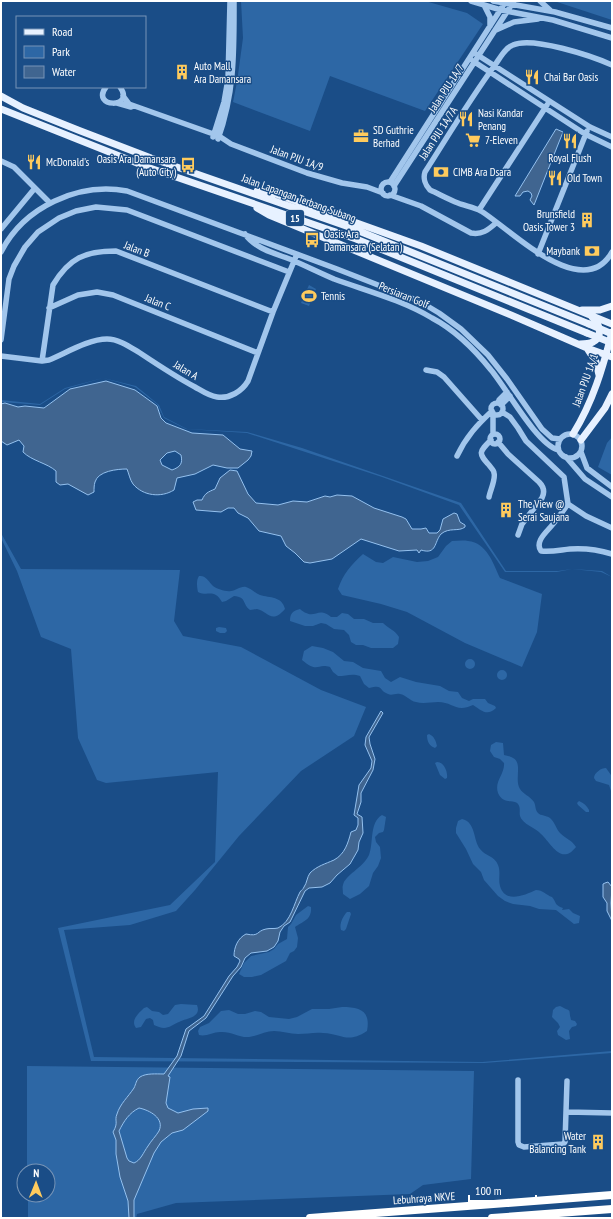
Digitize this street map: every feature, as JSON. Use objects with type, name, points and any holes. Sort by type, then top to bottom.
[{"type":"highway","name":"Lebuhraya NKVE","points":[[310,1218],[612,1195]]},
{"type":"highway","points":[[492,1218],[612,1208]]},
{"type":"main road","name":"Jalan Lapangan Terbang Subang","points":[[1,96],[23,108],[78,130],[151,158],[236,186],[349,227],[612,333]]},
{"type":"main road","name":"Jalan Lapangan Terbang Subang","points":[[1,109],[152,169],[356,239],[612,343]]},
{"type":"main road","points":[[236,186],[276,194],[414,243],[612,324]]},
{"type":"main road","points":[[233,196],[269,215],[609,356]]},
{"type":"main road","points":[[578,310],[600,310],[612,306]]},
{"type":"main road","points":[[578,344],[588,344],[594,342],[599,334],[600,329],[598,324],[588,314]]},
{"type":"main road","name":"Jalan PJU 1A/1","points":[[574,434],[609,356],[612,333]]},
{"type":"main road","points":[[587,348],[596,362],[599,377]]},
{"type":"main road","points":[[581,440],[605,408],[612,394]]},
{"type":"street","points":[[217,137],[228,79],[230,1]]},
{"type":"street","points":[[217,137],[228,100],[233,74],[234,1]]},
{"type":"street","points":[[470,1],[501,10],[542,18],[612,38]]},
{"type":"street","points":[[493,1],[513,3],[550,11],[612,28]]},
{"type":"street","points":[[540,1],[550,11]]},
{"type":"street","name":"Jalan PJU 1A/7","points":[[493,28],[506,2]]},
{"type":"street","name":"Jalan PJU 1A/7","points":[[392,184],[493,28],[513,3]]},
{"type":"street","points":[[484,5],[490,17],[493,28],[514,22],[542,18]]},
{"type":"street","name":"Jalan PJU 1A/7A","points":[[612,65],[583,54],[534,42],[526,42],[510,46],[490,72],[424,176],[427,187],[430,190],[479,210],[538,254],[570,268],[578,270],[599,267],[606,261],[612,252]]},
{"type":"street","points":[[476,54],[590,128],[612,137]]},
{"type":"street","points":[[472,60],[585,134],[612,147]]},
{"type":"street","points":[[106,88],[103,94],[105,100],[111,104],[117,103],[217,137]]},
{"type":"street","points":[[121,88],[128,104],[217,137]]},
{"type":"street","points":[[117,103],[123,96]]},
{"type":"street","points":[[479,210],[550,101]]},
{"type":"street","points":[[538,254],[585,134],[590,128]]},
{"type":"street","name":"Jalan PJU 1A/9","points":[[217,137],[231,144],[308,173],[383,193]]},
{"type":"street","points":[[1,161],[14,167],[50,203]]},
{"type":"street","points":[[390,195],[394,192],[392,184],[384,183],[381,187],[383,193],[421,206],[471,233],[476,234],[484,232],[496,223]]},
{"type":"street","name":"Jalan PJU 1A/9","points":[[367,188],[382,185]]},
{"type":"street","points":[[1,229],[35,188]]},
{"type":"street","name":"Persiaran Golf","points":[[1,252],[15,229],[50,203],[68,195],[84,191],[114,188],[142,196],[245,234],[419,302],[439,313],[461,329],[488,355],[497,365],[542,429],[552,438],[560,439]]},
{"type":"street","points":[[1,340],[9,279],[14,266],[25,247],[38,232],[59,218],[76,211],[96,207],[127,210],[289,272]]},
{"type":"street","name":"Persiaran Golf","points":[[245,234],[252,242],[264,249],[333,278],[410,306],[446,326],[458,336],[491,370],[538,436],[550,446],[558,450]]},
{"type":"street","name":"Jalan B","points":[[42,361],[53,285],[59,275],[71,262],[85,254],[100,251],[116,251],[273,312]]},
{"type":"street","name":"Jalan A","points":[[1,356],[42,361],[49,360],[92,342],[107,339],[116,340],[127,345],[181,380],[208,394],[221,397],[238,392],[244,388],[248,381],[296,254]]},
{"type":"street","name":"Jalan C","points":[[49,308],[78,295],[97,292],[113,295],[258,353]]},
{"type":"street","points":[[458,336],[461,329]]},
{"type":"street","points":[[426,370],[437,372],[444,376],[482,420]]},
{"type":"street","points":[[502,412],[503,408],[500,404],[500,400],[509,394]]},
{"type":"street","points":[[498,442],[500,438],[495,434],[494,413],[492,406],[494,404],[500,404]]},
{"type":"street","points":[[458,456],[468,436],[476,425],[482,420],[494,413],[502,412],[510,417],[526,441],[564,477],[568,504],[552,526],[544,534],[539,543],[539,548],[541,551],[560,551],[571,549],[592,550],[612,554]]},
{"type":"street","points":[[489,497],[495,476],[494,471],[481,457],[481,452],[491,440],[490,437],[495,434]]},
{"type":"street","points":[[612,488],[587,468],[581,452],[581,440],[574,434],[566,434],[560,439],[558,442],[558,450],[563,456],[566,457],[585,479],[612,497]]},
{"type":"street","points":[[491,440],[494,443],[498,442],[508,454],[539,482],[543,488],[543,495],[522,524],[518,535]]},
{"type":"street","points":[[566,457],[576,456],[581,452]]},
{"type":"street","points":[[568,504],[586,516],[612,528]]},
{"type":"street","points":[[518,1080],[518,1142],[524,1147],[563,1144],[565,1142],[567,1112],[566,1081]]},
{"type":"street","points":[[567,1112],[612,1113]]},
{"type":"green space","points":[[241,1],[425,1],[467,13],[483,24],[425,111],[330,76],[310,131],[233,102],[243,38]]},
{"type":"green space","points":[[554,1],[612,1],[612,20]]},
{"type":"green space","name":"Tennis","points":[[309,285],[316,289],[309,306],[301,303]]},
{"type":"green space","points":[[103,378],[136,386],[159,405],[164,417],[187,429],[247,432],[302,448],[461,503],[506,571],[558,571],[572,569],[557,572],[505,572],[459,505],[382,477],[247,433],[186,429],[164,418],[157,404],[135,387]]},
{"type":"green space","points":[[103,378],[65,389],[40,405],[1,402],[1,400],[40,404],[65,388]]},
{"type":"green space","points":[[612,437],[612,475],[598,467],[607,443]]},
{"type":"green space","points":[[1,533],[21,569],[180,570],[174,621],[183,636],[241,647],[321,690],[366,707],[354,736],[301,771],[239,836],[176,911],[130,925],[64,930],[94,1057],[482,1062],[612,1051],[612,1053],[484,1063],[91,1061],[58,928],[170,905],[215,862],[218,772],[106,783],[97,780],[78,738],[71,649],[41,637],[17,571],[1,538]]},
{"type":"green space","points":[[452,541],[468,541],[475,543],[485,550],[492,560],[500,578],[542,594],[537,632],[522,667],[465,643],[407,612],[342,595],[338,589],[348,570],[363,554],[376,562],[383,563],[393,557],[417,562],[428,561],[438,557],[446,546]]},
{"type":"green space","points":[[572,569],[602,571],[612,577],[601,572]]},
{"type":"green space","points":[[199,576],[204,577],[213,586],[224,591],[233,591],[246,587],[260,595],[272,597],[278,600],[285,609],[280,614],[273,617],[261,610],[250,610],[243,599],[238,597],[234,596],[222,602],[214,594],[198,592],[197,582]]},
{"type":"green space","points":[[300,609],[309,614],[322,613],[331,617],[337,617],[342,613],[348,614],[354,619],[364,619],[373,623],[383,623],[394,631],[399,637],[398,644],[393,648],[371,648],[363,645],[356,645],[351,642],[349,635],[344,630],[334,629],[321,623],[313,626],[305,626],[290,621],[292,613]]},
{"type":"green space","points":[[216,628],[226,628],[227,631],[225,633],[220,633],[216,631]]},
{"type":"green space","points":[[312,646],[333,652],[344,661],[353,662],[363,668],[381,671],[385,678],[391,682],[400,677],[416,682],[440,686],[449,691],[458,692],[462,698],[469,701],[473,699],[485,699],[496,708],[490,712],[484,712],[473,705],[458,708],[443,702],[419,703],[402,695],[388,694],[379,687],[369,688],[364,684],[360,676],[338,676],[330,667],[315,667],[302,660],[304,651]]},
{"type":"green space","points":[[470,659],[475,664],[470,669],[465,664]]},
{"type":"green space","points":[[500,670],[504,670],[506,671],[506,679],[500,680],[497,677],[497,673]]},
{"type":"green space","points":[[429,734],[435,741],[437,746],[435,748],[430,745],[428,741],[427,735]]},
{"type":"green space","points":[[496,742],[503,743],[504,755],[516,760],[518,768],[518,785],[521,791],[534,802],[537,812],[550,818],[557,830],[576,847],[571,852],[561,854],[557,851],[539,832],[521,819],[518,804],[500,797],[497,785],[503,771],[504,763],[500,759],[494,757],[490,751],[491,745]]},
{"type":"green space","points":[[437,762],[442,764],[445,768],[447,778],[445,779],[440,775],[435,763]]},
{"type":"green space","points":[[606,768],[611,775],[612,794],[609,785],[596,781],[594,778],[598,771]]},
{"type":"green space","points":[[579,801],[586,806],[589,812],[586,812],[578,805],[577,803]]},
{"type":"green space","points":[[382,815],[386,817],[384,830],[375,837],[376,842],[380,847],[381,858],[378,866],[373,873],[369,886],[360,894],[350,899],[343,894],[344,881],[363,864],[369,855],[373,828],[378,818]]},
{"type":"green space","points":[[462,819],[467,821],[472,827],[480,849],[497,862],[500,886],[506,895],[516,897],[536,890],[541,891],[552,897],[557,905],[563,908],[562,910],[569,909],[573,913],[580,916],[579,923],[574,924],[556,910],[539,909],[530,906],[513,904],[498,896],[484,880],[481,872],[473,864],[456,833],[458,821]]},
{"type":"green space","points":[[308,906],[311,907],[310,915],[306,920],[295,927],[298,938],[297,947],[290,953],[286,961],[261,975],[244,977],[239,974],[244,963],[251,956],[269,952],[278,944],[287,939],[288,927],[296,915]]},
{"type":"green space","points":[[347,912],[350,912],[351,914],[344,931],[341,930],[341,923]]},
{"type":"green space","points":[[175,1005],[197,1005],[197,1013],[192,1017],[166,1028],[154,1025],[153,1020],[150,1018],[146,1019],[141,1027],[136,1028],[134,1025],[136,1017],[144,1008],[147,1007],[152,1011],[159,1012],[163,1015],[168,1014]]},
{"type":"green space","points":[[560,1006],[569,1011],[571,1020],[575,1021],[577,1024],[569,1031],[570,1039],[566,1040],[558,1035],[557,1031],[560,1027],[552,1017],[553,1010]]},
{"type":"green space","points":[[342,1007],[354,1008],[362,1011],[367,1018],[367,1031],[350,1038],[323,1033],[298,1034],[274,1031],[247,1037],[224,1032],[199,1035],[198,1031],[200,1027],[209,1023],[221,1011],[229,1010],[238,1014],[245,1014],[255,1011],[261,1012],[269,1017],[289,1019],[297,1017],[312,1009]]},
{"type":"green space","points":[[27,1066],[474,1071],[471,1179],[423,1185],[410,1194],[176,1203],[137,1214],[136,1218],[28,1218],[28,1203],[56,1203],[56,1163],[27,1163]]},
{"type":"water","points":[[556,129],[563,132],[534,205],[530,200],[532,196],[531,193],[528,191],[523,192],[520,196],[515,196]]},
{"type":"water","points":[[106,381],[135,390],[157,406],[161,418],[166,423],[192,433],[223,435],[240,449],[252,451],[251,456],[238,468],[227,468],[213,465],[195,474],[177,478],[174,490],[169,493],[158,495],[147,493],[137,488],[130,479],[127,469],[113,470],[100,475],[95,482],[94,492],[88,495],[68,484],[60,485],[56,482],[56,471],[23,452],[24,446],[19,440],[7,445],[1,441],[1,404],[5,403],[18,407],[25,406],[44,408],[70,389]],"holes":[[[175,451],[181,455],[182,461],[180,465],[172,470],[162,465],[160,460],[167,453]]]},
{"type":"water","points":[[230,470],[237,471],[248,494],[256,503],[278,505],[293,501],[307,502],[325,496],[352,496],[374,508],[406,519],[412,529],[426,528],[429,533],[437,533],[440,530],[443,519],[454,513],[457,514],[460,522],[465,525],[465,527],[441,534],[433,549],[430,551],[421,550],[419,553],[417,550],[399,551],[361,539],[332,559],[310,563],[304,562],[286,546],[281,536],[259,531],[248,518],[238,513],[234,508],[228,508],[221,512],[196,510],[193,502],[202,500],[207,493],[215,489],[220,478]]},
{"type":"water","points":[[381,711],[383,713],[369,737],[375,759],[373,770],[361,793],[361,802],[357,814],[362,817],[363,833],[359,842],[358,850],[350,864],[330,883],[322,887],[309,888],[305,891],[290,922],[284,926],[280,932],[278,941],[274,947],[267,951],[251,953],[245,958],[241,967],[233,976],[206,1018],[189,1031],[181,1056],[168,1076],[170,1077],[166,1103],[168,1108],[178,1113],[193,1109],[208,1108],[208,1111],[183,1130],[172,1133],[161,1142],[154,1153],[134,1200],[134,1218],[129,1218],[128,1201],[120,1177],[116,1154],[116,1140],[113,1132],[116,1126],[116,1116],[118,1110],[134,1088],[139,1078],[148,1074],[164,1074],[177,1056],[186,1029],[204,1016],[229,976],[237,967],[240,961],[234,956],[234,953],[237,943],[241,938],[246,934],[254,935],[263,930],[278,928],[282,925],[292,912],[298,896],[310,873],[341,855],[351,832],[356,830],[358,825],[358,818],[354,815],[359,785],[371,768],[372,761],[365,745],[366,737]],"holes":[[[139,1108],[155,1115],[160,1122],[160,1126],[159,1131],[142,1156],[134,1163],[129,1161],[127,1158],[119,1131],[132,1112]]]},
{"type":"water","points":[[608,882],[612,887],[612,921],[607,911],[607,903],[603,897],[603,884]]},
{"type":"place","name":"Auto Mall Ara Damansara","points":[[182,72]]},
{"type":"place","name":"Chai Bar Oasis","points":[[532,77]]},
{"type":"place","name":"Nasi Kandar Penang","points":[[466,119]]},
{"type":"place","name":"SD Guthrie Berhad","points":[[361,136]]},
{"type":"place","name":"7-Eleven","points":[[473,140]]},
{"type":"place","name":"Royal Flush","points":[[570,141]]},
{"type":"place","name":"McDonald's","points":[[34,162]]},
{"type":"place","name":"Oasis Ara Damansara (Auto City)","points":[[188,165]]},
{"type":"place","name":"CIMB Ara Dsara","points":[[441,172]]},
{"type":"place","name":"Old Town","points":[[555,178]]},
{"type":"place","name":"Brunsfield Oasis Tower 3","points":[[587,220]]},
{"type":"place","name":"Oasis Ara Damansara (Selatan)","points":[[312,240]]},
{"type":"place","name":"Maybank","points":[[592,251]]},
{"type":"place","name":"Tennis","points":[[309,296]]},
{"type":"place","name":"The View @ Serai Saujana","points":[[506,510]]},
{"type":"place","name":"Water Balancing Tank","points":[[598,1142]]}]
